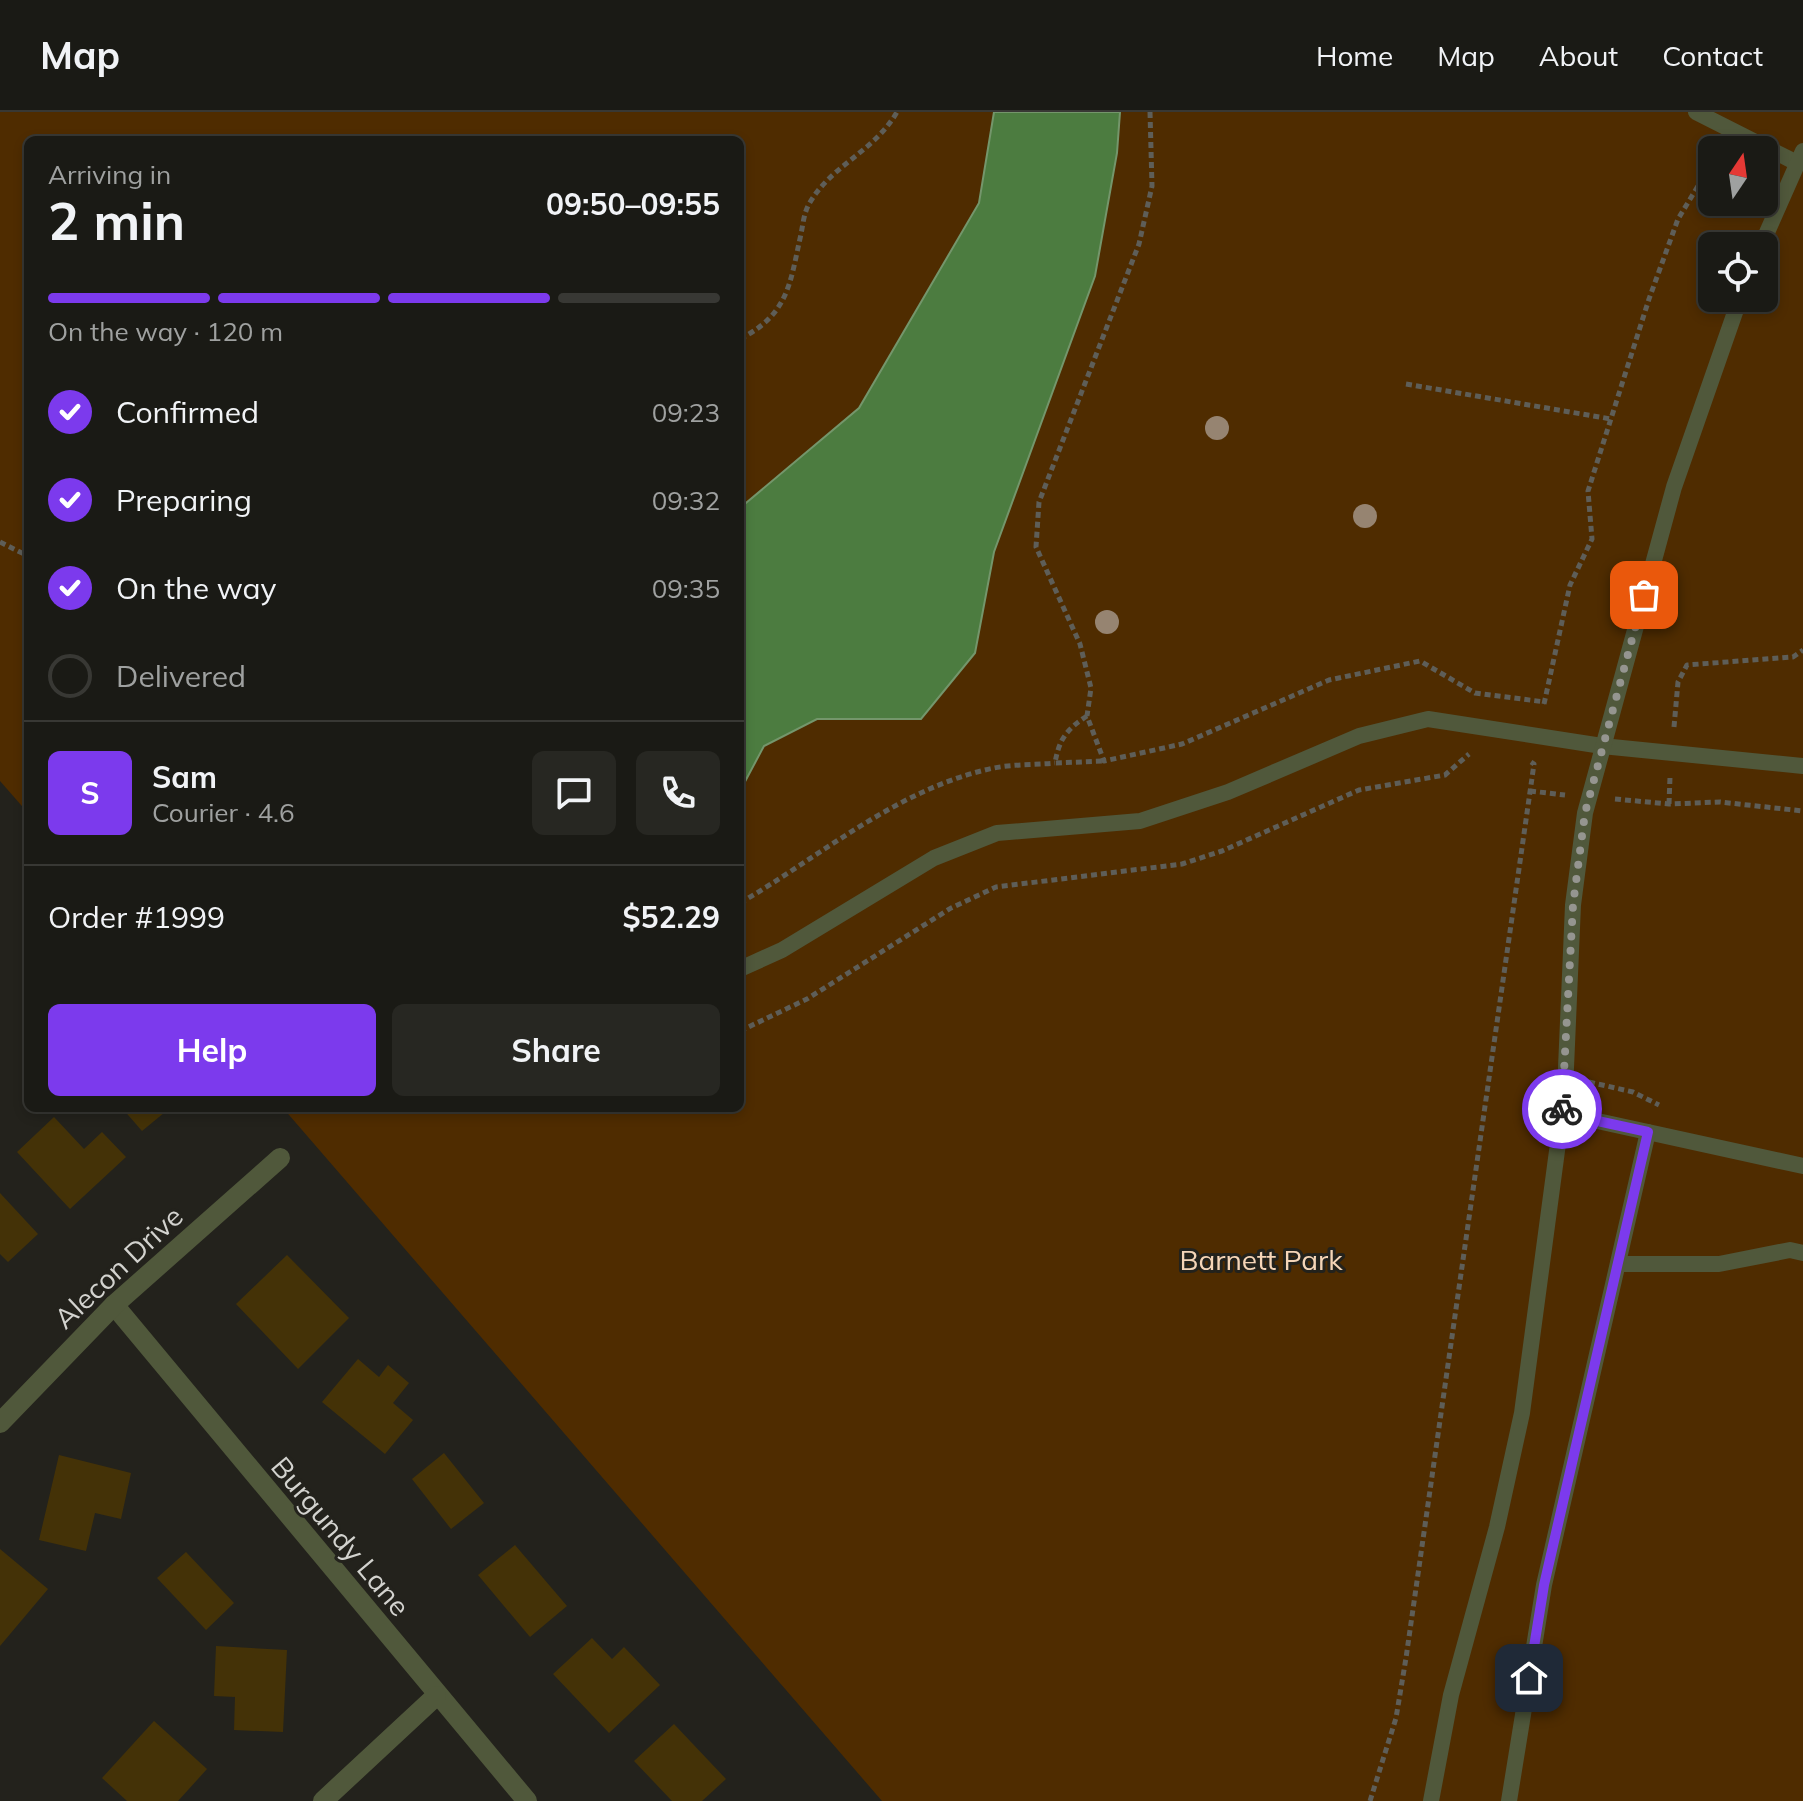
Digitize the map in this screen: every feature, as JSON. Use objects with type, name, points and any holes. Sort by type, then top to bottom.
[{"type":"street","name":"Alecon Drive","points":[[0,1423],[114,1305],[280,1158]]},
{"type":"street","name":"Burgundy Lane","points":[[114,1305],[436,1696],[527,1801]]},
{"type":"street","points":[[323,1801],[436,1696]]},
{"type":"lane","points":[[1696,112],[1800,157],[1767,232]]},
{"type":"lane","points":[[1431,1801],[1451,1695],[1497,1527],[1522,1413],[1561,1113],[1573,905],[1589,797],[1674,487],[1735,312]]},
{"type":"lane","points":[[744,967],[782,950],[934,858],[997,833],[1140,821],[1228,792],[1359,736],[1428,719],[1602,746],[1803,766]]},
{"type":"lane","points":[[1561,1113],[1803,1166]]},
{"type":"lane","points":[[1509,1801],[1544,1585],[1648,1132]]},
{"type":"lane","points":[[1618,1264],[1719,1264],[1790,1250],[1803,1253]]},
{"type":"path","points":[[744,337],[766,325],[786,298],[807,206],[824,183],[873,145],[897,112]]},
{"type":"path","points":[[1104,761],[1087,716],[1091,688],[1080,644],[1036,547],[1039,502],[1139,244],[1152,186],[1150,112]]},
{"type":"path","points":[[1370,1801],[1396,1718],[1406,1658],[1537,736],[1570,585],[1592,539],[1588,491],[1678,219],[1698,186]]},
{"type":"path","points":[[1406,384],[1611,419]]},
{"type":"path","points":[[0,542],[24,554]]},
{"type":"path","points":[[1669,804],[1678,682],[1687,665],[1793,657],[1803,650]]},
{"type":"path","points":[[744,900],[864,825],[947,783],[994,768],[1104,761],[1182,744],[1329,680],[1420,661],[1475,693],[1545,702]]},
{"type":"path","points":[[1055,763],[1058,744],[1070,727],[1087,716]]},
{"type":"path","points":[[744,1029],[807,999],[951,908],[996,887],[1182,864],[1222,851],[1359,790],[1445,775],[1474,751]]},
{"type":"path","points":[[1521,758],[1534,764]]},
{"type":"path","points":[[1530,791],[1669,804],[1720,802],[1803,811]]},
{"type":"green space","name":"Barnett Park","points":[[0,112],[1803,112],[1803,1801],[882,1801],[286,1112],[744,1112],[744,136],[24,136],[24,808],[0,781]]},
{"type":"shaded area","points":[[994,112],[1120,112],[1117,153],[1095,276],[994,552],[975,653],[921,719],[817,719],[764,746],[744,784],[744,505],[859,408],[979,203]]},
{"type":"building","points":[[125,1112],[165,1112],[142,1131]]},
{"type":"building","points":[[54,1117],[84,1149],[102,1132],[126,1157],[70,1209],[17,1152]]},
{"type":"building","points":[[0,1193],[38,1234],[8,1262],[0,1254]]},
{"type":"building","points":[[287,1255],[349,1318],[298,1369],[236,1304]]},
{"type":"building","points":[[358,1359],[379,1377],[388,1365],[409,1383],[393,1403],[413,1420],[385,1454],[322,1402]]},
{"type":"building","points":[[444,1453],[484,1503],[451,1529],[412,1479]]},
{"type":"building","points":[[59,1455],[131,1473],[121,1519],[95,1513],[86,1551],[39,1540]]},
{"type":"building","points":[[515,1545],[567,1606],[530,1637],[478,1575]]},
{"type":"building","points":[[0,1549],[48,1589],[0,1646]]},
{"type":"building","points":[[186,1552],[234,1603],[206,1630],[157,1578]]},
{"type":"building","points":[[592,1638],[612,1659],[624,1647],[660,1685],[609,1733],[553,1674]]},
{"type":"building","points":[[216,1646],[287,1650],[283,1732],[234,1730],[235,1697],[214,1696]]},
{"type":"building","points":[[154,1721],[207,1769],[178,1801],[127,1801],[102,1778]]},
{"type":"building","points":[[674,1724],[726,1779],[702,1801],[672,1801],[634,1761]]},
{"type":"way so far","points":[[1562,1109],[1573,905],[1585,813],[1644,595]]},
{"type":"route","points":[[1529,1678],[1544,1585],[1648,1132],[1561,1113],[1562,1109]]}]
